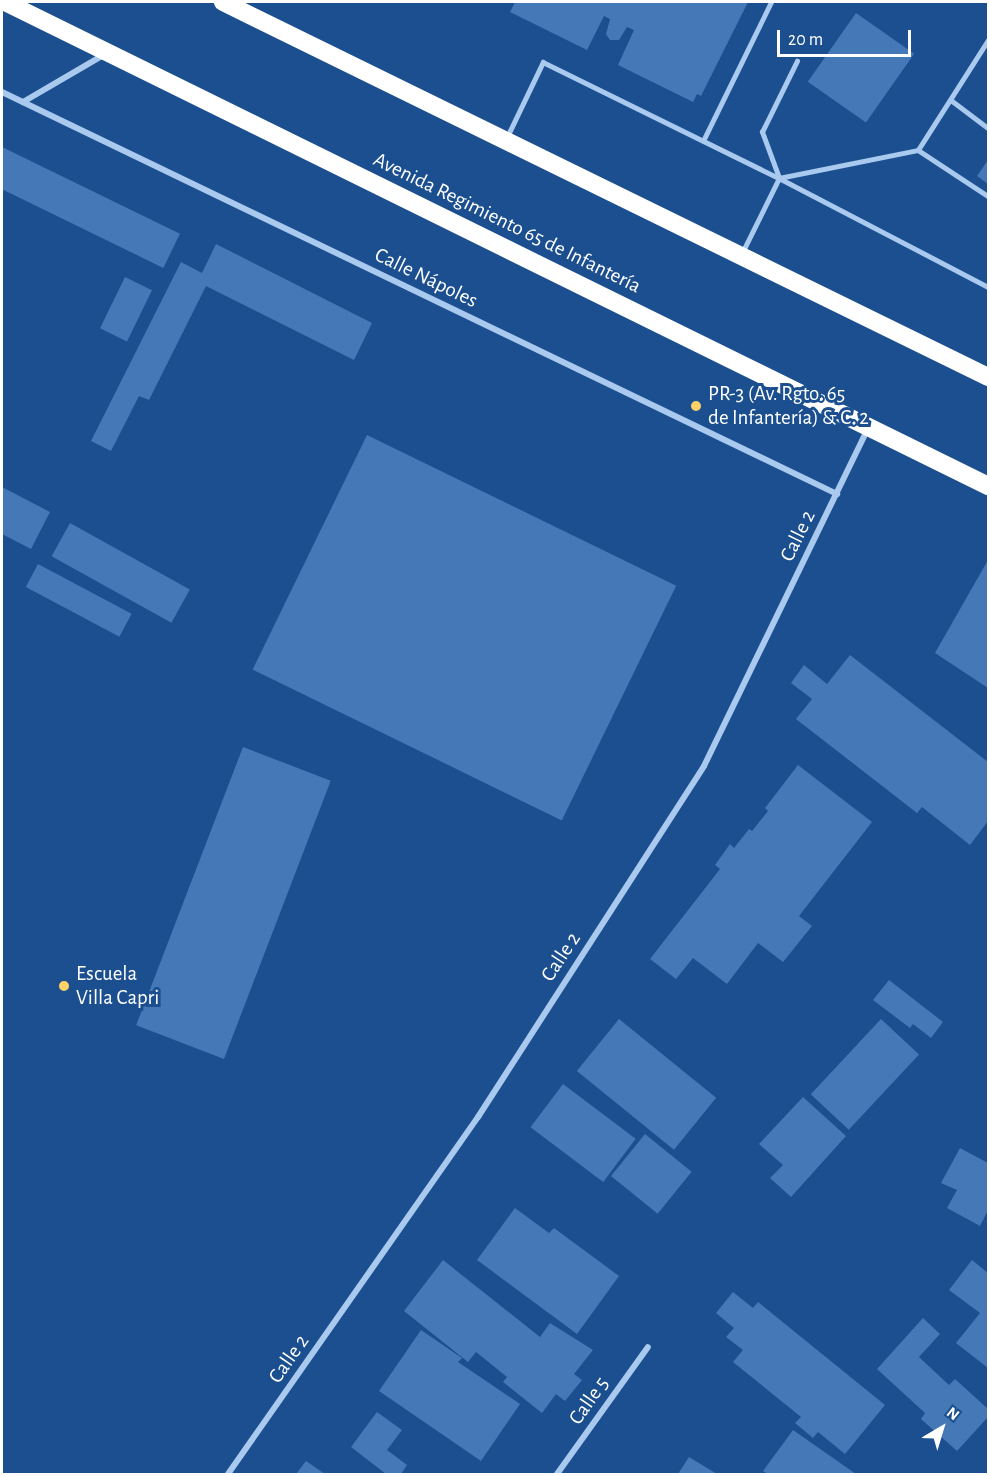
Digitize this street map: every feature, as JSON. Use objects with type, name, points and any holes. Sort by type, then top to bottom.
[{"type":"highway","name":"Avenida Regimiento 65 de Infantería","points":[[5,2],[988,486]]},
{"type":"highway","points":[[223,2],[988,377]]},
{"type":"street","points":[[23,102],[108,52]]},
{"type":"street","name":"Calle Nápoles","points":[[2,92],[837,494]]},
{"type":"street","name":"Calle 2","points":[[228,1474],[477,1118],[704,766],[869,427]]},
{"type":"street","name":"Calle 5","points":[[557,1474],[648,1347]]},
{"type":"lane","points":[[703,141],[771,2]]},
{"type":"lane","points":[[918,150],[988,40]]},
{"type":"lane","points":[[983,50],[988,53]]},
{"type":"lane","points":[[741,255],[778,178],[762,132],[797,61]]},
{"type":"lane","points":[[505,140],[543,62],[778,178],[988,287]]},
{"type":"lane","points":[[951,100],[988,128]]},
{"type":"lane","points":[[778,178],[918,150],[988,196]]},
{"type":"building","points":[[515,2],[748,2],[701,96],[697,94],[693,102],[618,65],[634,30],[627,27],[619,40],[610,40],[606,34],[610,19],[604,16],[587,50],[510,12]]},
{"type":"building","points":[[856,13],[914,54],[866,123],[808,82]]},
{"type":"building","points":[[2,147],[180,234],[163,268],[2,189]]},
{"type":"building","points":[[988,160],[988,184],[977,176]]},
{"type":"building","points":[[216,244],[372,323],[354,360],[206,286],[149,400],[139,396],[111,451],[91,441],[181,262],[202,273]]},
{"type":"building","points":[[125,277],[152,290],[127,341],[100,328]]},
{"type":"building","points":[[367,435],[676,586],[562,820],[253,670]]},
{"type":"building","points":[[2,487],[50,512],[31,549],[2,534]]},
{"type":"building","points":[[70,523],[190,589],[171,623],[52,556]]},
{"type":"building","points":[[988,560],[988,688],[935,653]]},
{"type":"building","points":[[38,564],[132,614],[119,637],[26,587]]},
{"type":"building","points":[[850,655],[988,762],[988,821],[970,845],[922,807],[917,813],[796,719],[812,699],[791,683],[804,665],[827,684]]},
{"type":"building","points":[[243,747],[331,781],[224,1059],[136,1025]]},
{"type":"building","points":[[798,765],[872,822],[799,916],[812,926],[783,962],[758,943],[727,984],[693,958],[676,979],[650,959],[720,869],[715,865],[730,844],[734,848],[749,829],[752,831],[768,811],[765,808]]},
{"type":"building","points":[[889,980],[943,1022],[931,1038],[913,1024],[910,1028],[873,1000]]},
{"type":"building","points":[[619,1019],[716,1098],[674,1150],[577,1071]]},
{"type":"building","points":[[881,1019],[919,1054],[849,1130],[811,1094]]},
{"type":"building","points":[[563,1084],[636,1139],[603,1182],[531,1127]]},
{"type":"building","points":[[803,1097],[846,1136],[791,1197],[770,1178],[783,1165],[759,1144]]},
{"type":"building","points":[[645,1134],[692,1172],[658,1214],[611,1176]]},
{"type":"building","points":[[960,1148],[988,1163],[988,1210],[980,1226],[947,1208],[957,1190],[941,1183]]},
{"type":"building","points":[[515,1208],[549,1233],[554,1228],[619,1276],[577,1334],[477,1260]]},
{"type":"building","points":[[443,1260],[540,1337],[550,1323],[593,1350],[574,1374],[582,1380],[565,1401],[556,1394],[542,1413],[503,1382],[507,1377],[476,1352],[468,1362],[404,1311]]},
{"type":"building","points":[[972,1260],[988,1273],[988,1368],[956,1343],[980,1313],[949,1290]]},
{"type":"building","points":[[733,1292],[753,1308],[758,1302],[885,1405],[845,1454],[818,1432],[813,1438],[795,1423],[801,1417],[733,1362],[743,1350],[726,1337],[734,1328],[716,1313]]},
{"type":"building","points":[[923,1318],[940,1334],[919,1357],[949,1385],[955,1379],[988,1409],[988,1417],[957,1451],[921,1419],[925,1413],[877,1369]]},
{"type":"building","points":[[421,1330],[462,1358],[458,1362],[520,1404],[481,1461],[379,1391]]},
{"type":"building","points":[[377,1412],[402,1430],[387,1450],[407,1465],[401,1474],[386,1474],[351,1447]]},
{"type":"building","points":[[793,1430],[856,1474],[768,1474],[763,1471]]},
{"type":"building","points":[[689,1457],[717,1474],[678,1474]]},
{"type":"building","points":[[306,1461],[325,1474],[296,1474]]},
{"type":"place","name":"PR-3 (Av. Rgto. 65 de Infantería) & C. 2","points":[[696,406]]},
{"type":"place","name":"Escuela Villa Capri","points":[[64,986]]}]
